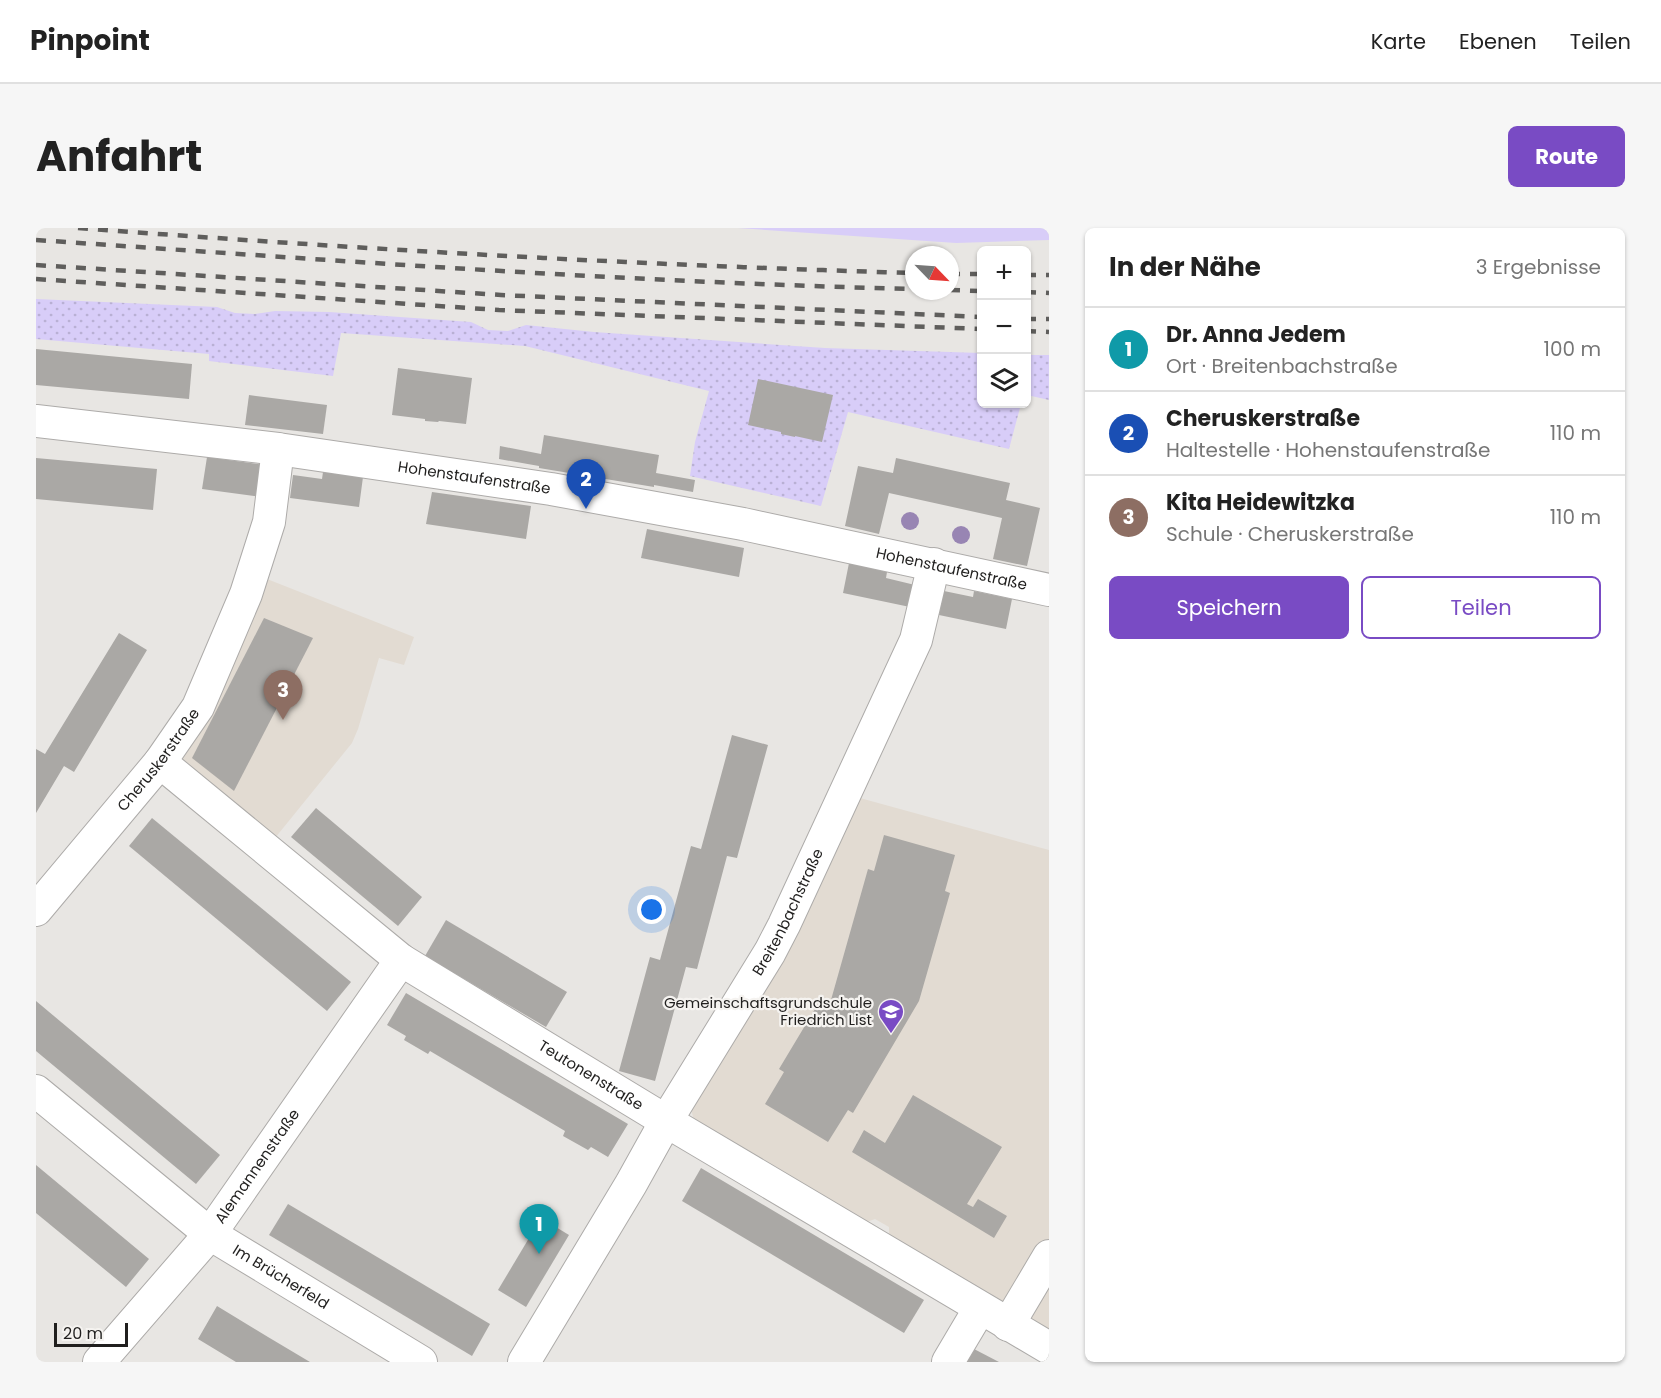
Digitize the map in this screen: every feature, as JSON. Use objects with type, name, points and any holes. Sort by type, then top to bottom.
[{"type":"street","name":"Hohenstaufenstraße","points":[[36,421],[278,449],[560,491],[743,524],[1049,590]]},
{"type":"street","name":"Cheruskerstraße","points":[[36,910],[160,762],[198,707],[246,594],[269,522],[278,449]]},
{"type":"street","name":"Breitenbachstraße","points":[[524,1362],[784,925],[916,640],[934,564]]},
{"type":"street","name":"Teutonenstraße","points":[[160,762],[401,960],[666,1121],[1049,1348]]},
{"type":"street","name":"Alemannenstraße","points":[[99,1362],[210,1234],[401,960]]},
{"type":"street","name":"Im Brücherfeld","points":[[36,1091],[210,1234],[421,1362]]},
{"type":"street","points":[[1008,1324],[1049,1256]]},
{"type":"street","points":[[948,1362],[980,1308]]},
{"type":"shaded area","points":[[738,228],[1049,228],[1049,240],[956,243]]},
{"type":"shaded area","points":[[36,299],[217,307],[235,313],[255,314],[275,311],[329,312],[471,322],[488,330],[508,331],[526,325],[825,348],[977,353],[977,408],[1020,408],[1009,449],[848,412],[821,506],[690,476],[695,442],[709,391],[525,346],[341,333],[333,376],[209,361],[209,354],[36,339]]},
{"type":"shaded area","points":[[1031,355],[1049,355],[1049,400],[1031,396]]},
{"type":"shaded area","points":[[267,579],[414,637],[404,665],[379,658],[352,743],[271,843],[179,760],[211,711],[230,673]]},
{"type":"shaded area","name":"Gemeinschaftsgrundschule Friedrich List","points":[[860,798],[1049,850],[1049,1335],[889,1238],[889,1227],[875,1219],[864,1223],[696,1127],[690,1106],[812,900]]},
{"type":"building","points":[[36,349],[192,364],[189,399],[36,385]]},
{"type":"building","points":[[398,368],[472,378],[466,424],[425,421],[425,419],[392,415]]},
{"type":"building","points":[[758,379],[833,395],[822,442],[748,425]]},
{"type":"building","points":[[249,395],[327,405],[323,434],[245,425]]},
{"type":"building","points":[[544,435],[659,455],[656,473],[695,480],[693,492],[539,468],[539,466],[499,459],[500,446],[541,454]]},
{"type":"building","points":[[207,457],[265,465],[261,497],[202,489]]},
{"type":"building","points":[[36,458],[157,469],[153,510],[36,499]]},
{"type":"building","points":[[896,458],[1010,483],[1006,500],[1040,508],[1027,566],[993,559],[1002,518],[889,493],[879,534],[845,526],[858,466],[893,473]]},
{"type":"building","points":[[323,472],[363,477],[359,507],[290,498],[293,475],[322,479]]},
{"type":"building","points":[[432,492],[531,506],[526,539],[426,524]]},
{"type":"building","points":[[647,529],[744,548],[739,577],[641,558]]},
{"type":"building","points":[[849,563],[887,572],[886,578],[915,585],[910,607],[843,593]]},
{"type":"building","points":[[944,591],[973,597],[974,591],[1012,599],[1006,629],[939,615]]},
{"type":"building","points":[[264,618],[313,638],[234,791],[192,758]]},
{"type":"building","points":[[119,633],[147,650],[74,772],[64,766],[36,813],[36,749],[45,754]]},
{"type":"building","points":[[732,735],[768,745],[737,858],[727,856],[697,969],[686,967],[655,1081],[619,1071],[650,957],[660,960],[691,846],[701,849]]},
{"type":"building","points":[[316,808],[422,897],[398,926],[291,837]]},
{"type":"building","points":[[152,818],[351,982],[327,1011],[129,846]]},
{"type":"building","points":[[884,835],[955,855],[945,891],[950,893],[919,1001],[853,1113],[848,1110],[828,1142],[765,1104],[784,1072],[779,1069],[818,1004],[829,1007],[868,869],[874,871]]},
{"type":"building","points":[[446,920],[567,992],[546,1027],[425,956]]},
{"type":"building","points":[[406,993],[628,1124],[608,1157],[591,1147],[588,1150],[563,1136],[565,1131],[430,1051],[428,1054],[404,1040],[406,1036],[387,1025]]},
{"type":"building","points":[[36,1001],[220,1155],[196,1184],[36,1051]]},
{"type":"building","points":[[913,1095],[1002,1147],[967,1204],[973,1207],[978,1199],[1007,1216],[994,1238],[852,1152],[864,1130],[885,1143]]},
{"type":"building","points":[[36,1165],[149,1259],[126,1287],[36,1213]]},
{"type":"building","points":[[701,1168],[924,1300],[904,1333],[682,1201]]},
{"type":"building","points":[[288,1204],[490,1324],[472,1356],[269,1235]]},
{"type":"building","points":[[541,1218],[569,1235],[526,1307],[498,1290]]},
{"type":"building","points":[[217,1306],[310,1362],[236,1362],[198,1339]]},
{"type":"building","points":[[974,1349],[999,1362],[967,1362]]},
{"type":"railway","points":[[78,228],[496,255],[705,266],[905,273]]},
{"type":"railway","points":[[36,240],[585,276],[905,289]]},
{"type":"railway","points":[[36,265],[501,295],[977,317]]},
{"type":"railway","points":[[959,274],[977,274]]},
{"type":"railway","points":[[1031,275],[1049,275]]},
{"type":"railway","points":[[36,279],[499,310],[977,329]]},
{"type":"railway","points":[[959,290],[977,291]]},
{"type":"railway","points":[[1031,292],[1049,293]]},
{"type":"railway","points":[[1031,319],[1049,319]]},
{"type":"railway","points":[[1031,331],[1049,332]]},
{"type":"place","name":"Cheruskerstraße","points":[[586,509]]},
{"type":"place","name":"Kita Heidewitzka","points":[[283,720]]},
{"type":"place","name":"Gemeinschaftsgrundschule Friedrich List","points":[[891,1035]]},
{"type":"place","name":"Dr. Anna Jedem","points":[[539,1254]]}]
